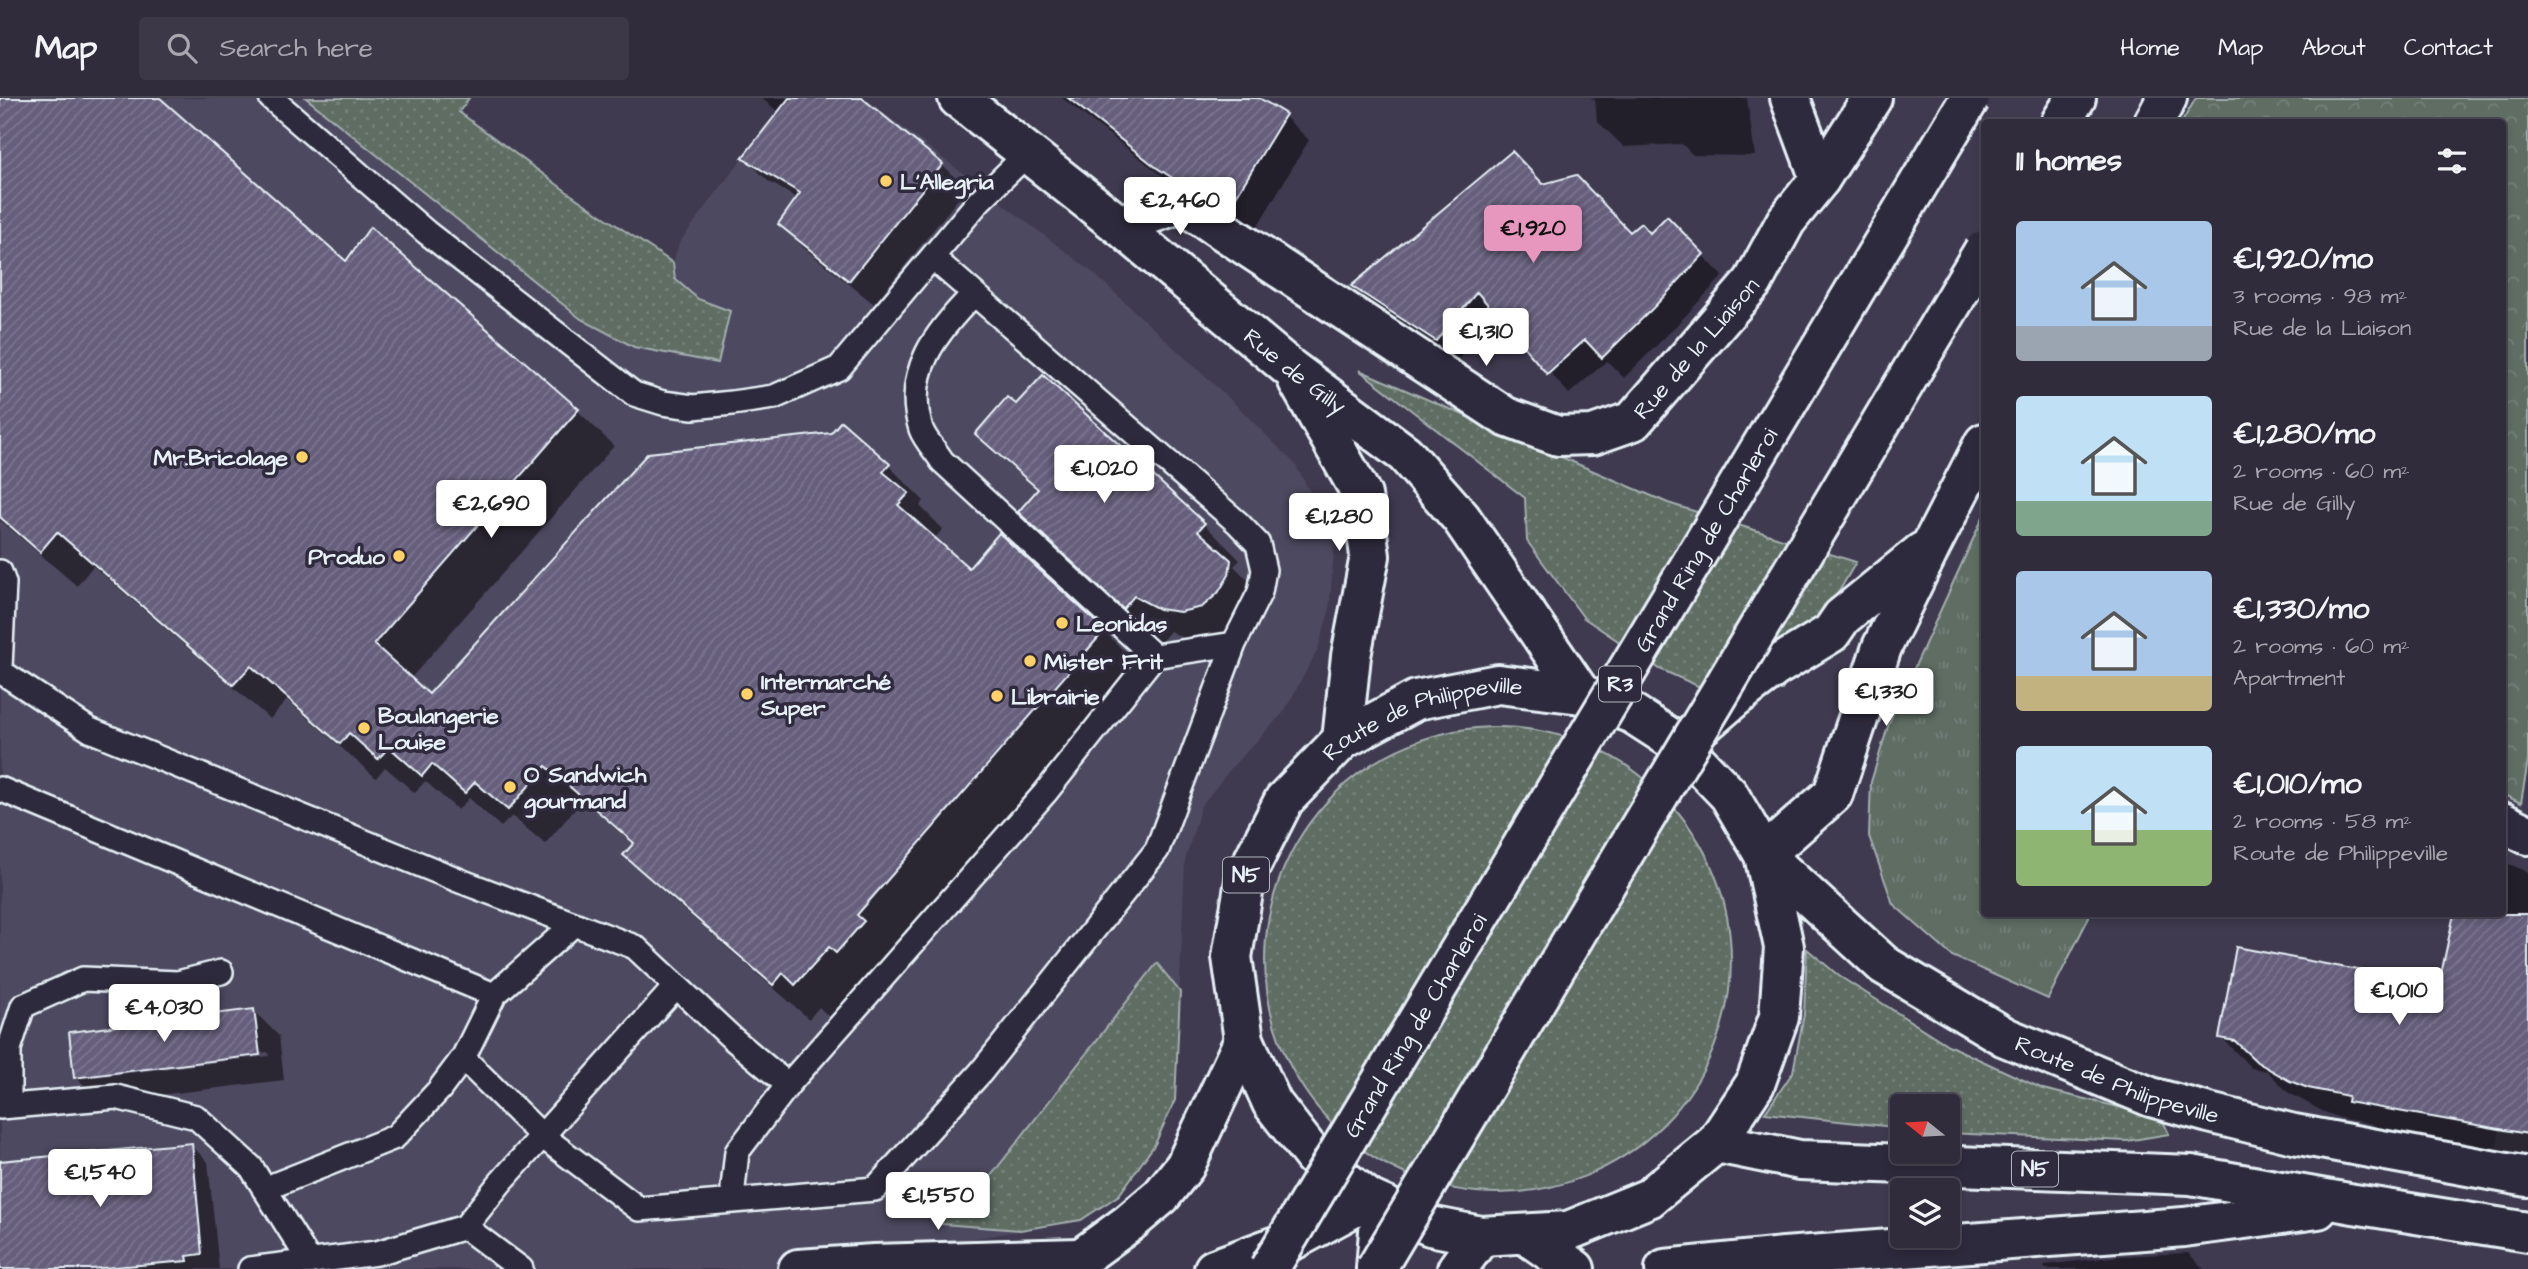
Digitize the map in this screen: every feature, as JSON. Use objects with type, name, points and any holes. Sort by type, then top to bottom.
[{"type":"main road","name":"Rue de Gilly","points":[[958,98],[1119,225],[1292,370],[1405,454],[1461,518],[1581,694]]},
{"type":"main road","points":[[1790,98],[1820,179]]},
{"type":"main road","name":"Rue de la Liaison","points":[[1119,225],[1181,203],[1506,416],[1558,436],[1593,435],[1633,421],[1753,282],[1786,221],[1820,179],[1872,98]]},
{"type":"main road","name":"Grand Ring de Charleroi","points":[[1269,1269],[1970,98]]},
{"type":"main road","points":[[2063,119],[2076,98]]},
{"type":"main road","points":[[2156,119],[2167,98]]},
{"type":"main road","points":[[1376,1269],[1981,255]]},
{"type":"main road","points":[[1292,370],[1362,495],[1370,556],[1352,656],[1342,740]]},
{"type":"main road","points":[[1764,855],[1833,794],[1882,647],[1931,544],[1981,449]]},
{"type":"main road","points":[[1681,745],[1733,699],[1775,667],[1830,633],[1842,617],[1931,544]]},
{"type":"main road","name":"Route de Philippeville","points":[[1764,855],[1784,947],[1779,1017],[1755,1084],[1716,1143],[1649,1198],[1568,1231],[1481,1236],[1430,1226],[1375,1203],[1314,1157],[1272,1103],[1244,1040],[1232,957],[1246,875],[1284,800],[1342,740],[1416,700],[1498,684],[1581,694],[1633,714],[1681,745],[1729,795],[1764,855],[1884,965],[2005,1037],[2151,1097],[2209,1113],[2294,1134],[2528,1177]]},
{"type":"main road","points":[[2506,824],[2528,835]]},
{"type":"main road","points":[[1042,1269],[1081,1258],[1161,1196],[1185,1166],[1244,1040]]},
{"type":"main road","name":"N5","points":[[1716,1143],[1800,1160],[2191,1175],[2528,1232]]},
{"type":"main road","points":[[1214,1269],[1295,1239],[1375,1203],[1376,1269]]},
{"type":"main road","name":"N5","points":[[1665,1269],[1783,1263],[2184,1227],[2354,1204]]},
{"type":"main road","points":[[1525,1234],[1574,1269]]},
{"type":"main road","points":[[1457,1269],[1481,1236]]},
{"type":"main road","points":[[798,1269],[1081,1258]]},
{"type":"lane","points":[[271,98],[426,232],[634,394],[663,403],[693,407],[774,397],[838,368],[979,201],[1028,153]]},
{"type":"lane","points":[[463,1058],[542,1136],[639,1209],[875,1189],[972,1082],[1157,850],[1234,644],[1259,592],[1264,570],[1258,544],[1238,523],[932,257]]},
{"type":"lane","points":[[974,294],[945,323],[922,360],[916,397],[922,430],[942,461],[1154,656]]},
{"type":"lane","points":[[0,572],[4,583],[0,669],[90,730],[573,925],[635,947],[732,1038],[788,1085]]},
{"type":"lane","points":[[734,1200],[737,1152],[788,1085],[1045,793],[1154,656],[1234,644]]},
{"type":"lane","points":[[0,789],[494,995]]},
{"type":"lane","points":[[264,1189],[395,1137],[439,1090],[463,1058],[494,995],[573,925]]},
{"type":"lane","points":[[221,972],[178,983],[83,979],[23,1006],[9,1049],[4,1106],[116,1097],[197,1117],[251,1167],[310,1262]]},
{"type":"lane","points":[[250,1269],[377,1253],[465,1227],[676,986]]},
{"type":"lane","points":[[465,1227],[521,1269]]},
{"type":"shaded area","points":[[0,98],[306,98],[581,319],[729,311],[698,299],[675,279],[673,263],[679,243],[787,98],[864,98],[1091,271],[1233,402],[1295,464],[1335,539],[1329,612],[1317,651],[1284,712],[1233,766],[1201,806],[1185,861],[1175,1100],[1155,1144],[1119,1195],[1081,1220],[798,1269],[0,1269]]},
{"type":"shaded area","points":[[2528,966],[2528,1155],[2496,1149]]},
{"type":"green space","points":[[306,98],[469,98],[459,112],[570,194],[673,263],[675,279],[698,299],[730,311],[718,363],[634,347],[581,319]]},
{"type":"green space","points":[[2196,98],[2528,98],[2528,761],[2521,803],[2506,796],[2506,119],[2184,119]]},
{"type":"green space","points":[[1359,370],[1668,503],[1856,562],[1782,690],[1700,687],[1660,669],[1584,618],[1527,541],[1525,498]]},
{"type":"green space","points":[[1981,522],[1981,917],[2089,917],[2048,999],[1952,956],[1893,904],[1869,836],[1871,782],[1889,723]]},
{"type":"green space","points":[[1498,727],[1543,732],[1587,745],[1608,755],[1646,780],[1678,812],[1703,850],[1721,892],[1730,937],[1731,960],[1726,1005],[1713,1049],[1703,1070],[1678,1108],[1646,1140],[1608,1165],[1566,1183],[1521,1192],[1498,1193],[1453,1188],[1409,1175],[1388,1165],[1350,1140],[1318,1108],[1293,1070],[1275,1028],[1266,983],[1265,960],[1270,915],[1283,871],[1293,850],[1318,812],[1350,780],[1388,755],[1430,737],[1475,728]]},
{"type":"green space","points":[[1807,949],[1839,976],[1948,1045],[2043,1089],[2161,1117],[2169,1134],[2127,1141],[1960,1134],[1960,1094],[1890,1094],[1890,1127],[1765,1113],[1793,1072],[1804,1014]]},
{"type":"green space","points":[[1157,963],[1180,992],[1175,1100],[1155,1144],[1119,1195],[1081,1220],[1020,1230],[942,1224],[921,1210],[983,1186]]},
{"type":"building","points":[[0,98],[160,98],[346,261],[370,227],[579,409],[374,644],[429,694],[648,453],[831,433],[841,421],[890,464],[883,472],[909,493],[898,505],[969,568],[999,533],[1105,630],[857,915],[864,921],[836,953],[829,947],[795,985],[783,973],[773,985],[623,855],[634,843],[546,766],[508,810],[475,782],[465,793],[432,764],[422,776],[389,747],[378,759],[349,733],[340,744],[251,666],[233,685],[57,532],[40,552],[0,517]]},
{"type":"building","points":[[789,98],[862,98],[943,164],[849,281],[778,224],[800,193],[742,158]]},
{"type":"building","points":[[1068,98],[1259,98],[1286,114],[1229,208],[1193,185],[1179,182],[1157,168]]},
{"type":"building","points":[[1512,151],[1543,184],[1576,175],[1630,232],[1641,223],[1650,233],[1667,216],[1704,254],[1602,358],[1585,340],[1547,374],[1477,292],[1436,341],[1351,286]]},
{"type":"building","points":[[1043,375],[1205,523],[1198,531],[1231,560],[1229,575],[1218,593],[1202,607],[1180,612],[1159,609],[1134,596],[1123,609],[1018,512],[1038,489],[975,434],[1007,397],[1016,404]]},
{"type":"building","points":[[2506,914],[2528,914],[2528,1134],[2347,1102],[2348,1096],[2308,1088],[2290,1081],[2257,1062],[2235,1041],[2219,1038],[2236,947],[2416,981],[2418,974],[2440,979],[2453,917],[2506,917]]},
{"type":"building","points":[[254,1009],[260,1055],[74,1078],[69,1032]]},
{"type":"building","points":[[192,1143],[202,1254],[187,1256],[188,1261],[90,1269],[0,1269],[0,1161]]},
{"type":"place","name":"L'Allegria","points":[[886,181]]},
{"type":"place","name":"Mr.Bricolage","points":[[302,457]]},
{"type":"place","name":"Produo","points":[[399,556]]},
{"type":"place","name":"Leonidas","points":[[1062,623]]},
{"type":"place","name":"Mister Frit","points":[[1030,661]]},
{"type":"place","name":"Intermarché Super","points":[[747,694]]},
{"type":"place","name":"Librairie","points":[[997,696]]},
{"type":"place","name":"Boulangerie Louise","points":[[364,728]]},
{"type":"place","name":"O Sandwich gourmand","points":[[510,787]]}]
